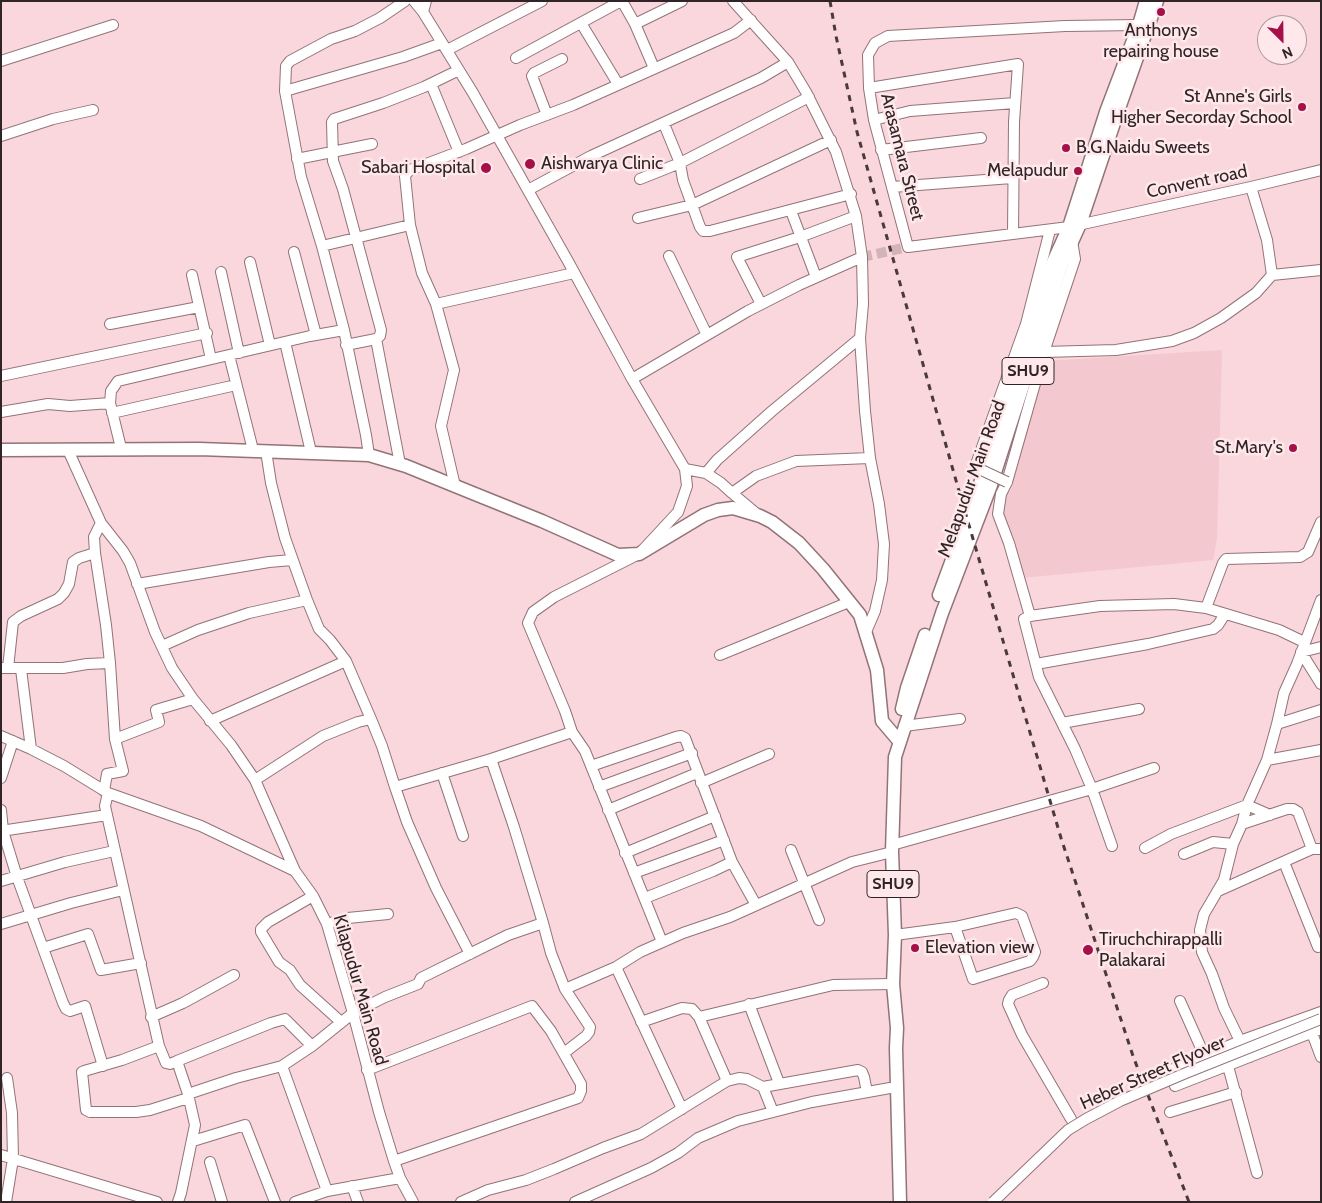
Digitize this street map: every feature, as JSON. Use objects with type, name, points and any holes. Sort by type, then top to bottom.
[{"type":"main road","name":"Melapudur Main Road","points":[[900,1202],[897,1028],[893,984],[895,935],[892,848],[895,757],[942,613],[991,485],[1062,264],[1072,241],[1106,112],[1140,26],[1146,1]]},
{"type":"main road","name":"Melapudur Main Road","points":[[899,741],[906,688],[981,481],[1053,262],[1075,226],[1158,1]]},
{"type":"main road","points":[[1,450],[121,448],[369,455],[400,464],[455,486],[542,521],[618,555],[639,554],[704,515],[718,510],[733,508],[760,516],[772,522],[799,543],[860,616],[877,670],[882,721],[899,741]]},
{"type":"street","points":[[369,455],[344,330],[297,159],[285,91],[286,66],[290,61],[331,40],[380,18],[405,1]]},
{"type":"street","points":[[414,1],[423,12],[459,70],[528,190],[632,379],[685,469],[687,486],[678,512],[639,554],[554,597],[533,612],[528,623],[572,732],[585,751],[662,942]]},
{"type":"street","points":[[423,12],[426,1]]},
{"type":"street","points":[[285,91],[444,46],[542,1]]},
{"type":"street","points":[[516,58],[621,1],[654,68]]},
{"type":"street","points":[[634,24],[682,1]]},
{"type":"street","points":[[733,1],[788,62],[809,97],[836,152],[851,194],[856,216],[862,257],[863,304],[860,338],[864,411],[884,544],[882,580],[875,611],[866,632]]},
{"type":"street","points":[[455,486],[441,426],[454,370],[436,304],[422,273],[410,225],[405,176],[410,170],[459,152],[547,115],[734,33],[751,20]]},
{"type":"street","points":[[581,23],[618,84]]},
{"type":"street","points":[[1,61],[113,25]]},
{"type":"street","name":"Arasamara Street","points":[[908,247],[874,120],[869,88],[868,55],[875,43],[888,36],[1065,26],[1140,26]]},
{"type":"street","points":[[547,115],[532,76],[534,73],[562,59]]},
{"type":"street","points":[[528,190],[591,156],[761,78],[788,62]]},
{"type":"street","points":[[869,88],[1018,64],[1012,178],[1013,234]]},
{"type":"street","points":[[346,345],[376,339],[380,336],[381,330],[332,151],[332,122],[334,119],[383,103],[431,84],[459,70]]},
{"type":"street","points":[[431,84],[459,152]]},
{"type":"street","points":[[640,179],[680,162],[809,97]]},
{"type":"street","points":[[874,120],[910,111],[1015,103]]},
{"type":"street","points":[[1,136],[53,119],[93,110]]},
{"type":"street","points":[[664,124],[680,162],[683,180],[703,231],[710,231],[791,211],[851,194]]},
{"type":"street","points":[[881,150],[981,138]]},
{"type":"street","points":[[638,218],[692,205],[831,140]]},
{"type":"street","points":[[297,159],[372,144]]},
{"type":"street","name":"Convent road","points":[[908,247],[1075,226],[1321,170]]},
{"type":"street","points":[[892,187],[1012,178]]},
{"type":"street","points":[[1251,187],[1267,240],[1272,274]]},
{"type":"street","points":[[791,211],[816,277]]},
{"type":"street","points":[[761,304],[738,257],[856,216]]},
{"type":"street","points":[[322,246],[410,225]]},
{"type":"street","points":[[1007,482],[975,467],[1026,324],[1050,230]]},
{"type":"street","points":[[1030,616],[1009,543],[998,514],[1001,494],[1007,482],[1044,352],[1075,259],[1072,241]]},
{"type":"street","points":[[294,252],[316,335]]},
{"type":"street","points":[[669,256],[707,335]]},
{"type":"street","points":[[632,379],[761,304],[862,257]]},
{"type":"street","points":[[250,262],[270,346]]},
{"type":"street","points":[[1044,352],[1116,350],[1172,341],[1194,333],[1221,318],[1256,293],[1272,274],[1321,270]]},
{"type":"street","points":[[221,272],[234,354],[236,385],[260,451],[292,560],[306,600],[319,629],[346,661],[382,746],[410,829],[436,888],[470,954]]},
{"type":"street","points":[[436,304],[574,273]]},
{"type":"street","points":[[192,275],[212,359]]},
{"type":"street","points":[[110,324],[199,307]]},
{"type":"street","points":[[121,448],[111,408],[111,391],[118,381],[344,330]]},
{"type":"street","points":[[1,376],[206,333]]},
{"type":"street","points":[[706,473],[717,460],[758,423],[860,338]]},
{"type":"street","points":[[376,339],[400,464]]},
{"type":"street","points":[[285,342],[311,452]]},
{"type":"street","points":[[1,412],[48,404],[111,408],[236,385]]},
{"type":"street","points":[[68,450],[101,523],[130,563],[172,668],[192,698],[231,745],[255,780],[294,871]]},
{"type":"street","points":[[732,493],[756,476],[796,461],[870,458]]},
{"type":"street","points":[[685,469],[706,473],[721,483],[760,516]]},
{"type":"street","points":[[1206,608],[1222,563],[1226,560],[1300,557],[1308,552],[1321,522]]},
{"type":"street","points":[[101,523],[94,537],[95,553],[106,625],[115,739],[123,771],[107,774],[105,806],[158,1046],[166,1063],[170,1064],[285,1018],[312,1046]]},
{"type":"street","points":[[95,553],[79,558],[74,562],[69,584],[58,599],[21,616],[13,622],[5,668],[64,668],[110,663]]},
{"type":"street","points":[[137,584],[269,562],[292,560]]},
{"type":"street","points":[[162,646],[198,630],[249,613],[306,600]]},
{"type":"street","points":[[1250,1058],[1224,1008],[1202,952],[1200,930],[1204,914],[1224,880],[1247,805],[1267,760],[1278,724],[1284,693],[1321,600]]},
{"type":"street","points":[[720,655],[849,602]]},
{"type":"street","points":[[1112,846],[1092,790],[1044,688],[1024,619],[1030,616],[1100,606],[1174,604],[1206,608],[1280,630],[1304,642]]},
{"type":"street","points":[[1036,664],[1148,644],[1213,629],[1218,626],[1225,614]]},
{"type":"street","points":[[1301,652],[1321,647]]},
{"type":"street","points":[[1301,652],[1321,684]]},
{"type":"street","points":[[210,721],[346,661]]},
{"type":"street","points":[[21,669],[31,749]]},
{"type":"street","points":[[115,739],[159,722],[156,710],[192,698]]},
{"type":"street","points":[[1062,723],[1139,709]]},
{"type":"street","points":[[1278,724],[1321,710]]},
{"type":"street","points":[[255,780],[323,736],[358,722],[371,719]]},
{"type":"street","points":[[904,726],[960,719]]},
{"type":"street","points":[[395,787],[491,759],[572,732]]},
{"type":"street","name":"Kilapudur Main Road","points":[[1,736],[31,749],[106,792],[201,826],[294,871],[313,896],[327,924],[394,1161],[400,1178],[413,1202]]},
{"type":"street","points":[[591,766],[681,736],[685,738],[732,862],[756,905]]},
{"type":"street","points":[[1,778],[12,741]]},
{"type":"street","points":[[1267,760],[1321,750]]},
{"type":"street","points":[[599,787],[692,753]]},
{"type":"street","points":[[608,810],[769,754]]},
{"type":"street","points":[[491,759],[514,827],[551,953],[565,989],[590,1027],[590,1032],[564,1053]]},
{"type":"street","points":[[565,989],[616,967],[640,952],[662,942],[730,917],[852,862],[996,815],[1092,790],[1154,768]]},
{"type":"street","points":[[442,773],[463,836]]},
{"type":"street","points":[[1144,848],[1171,834],[1247,805],[1270,815]]},
{"type":"street","points":[[1218,892],[1317,849],[1298,812],[1293,809],[1287,809],[1242,824]]},
{"type":"street","points":[[1,810],[2,831],[17,877],[66,1008],[70,1011],[85,1006],[103,1066]]},
{"type":"street","points":[[2,831],[106,815]]},
{"type":"street","points":[[625,852],[715,816]]},
{"type":"street","points":[[634,873],[724,840]]},
{"type":"street","points":[[1184,854],[1213,842],[1234,844]]},
{"type":"street","points":[[791,850],[819,920]]},
{"type":"street","points":[[1,881],[65,862],[114,851]]},
{"type":"street","points":[[645,898],[732,862]]},
{"type":"street","points":[[1284,862],[1318,947]]},
{"type":"street","points":[[1,924],[31,914],[123,890]]},
{"type":"street","points":[[313,896],[268,922],[261,929],[261,932],[279,962],[290,970],[300,985],[341,1022]]},
{"type":"street","points":[[895,935],[955,927],[1016,913],[1022,916],[1034,957],[1030,961],[973,979],[955,927]]},
{"type":"street","points":[[327,924],[348,918],[388,914]]},
{"type":"street","points":[[158,1046],[82,1072],[86,1110],[88,1112],[136,1112],[150,1110],[236,1078],[282,1066],[312,1046],[353,1013],[384,997],[418,984],[421,978],[508,935],[543,923]]},
{"type":"street","points":[[43,948],[88,934],[101,970],[141,964]]},
{"type":"street","points":[[616,967],[682,1109]]},
{"type":"street","points":[[151,1017],[184,1003],[234,975]]},
{"type":"street","points":[[1043,983],[1012,996],[1008,1004],[1022,1034],[1071,1119]]},
{"type":"street","points":[[699,1017],[833,985],[893,984]]},
{"type":"street","points":[[1180,1001],[1205,1056]]},
{"type":"street","points":[[749,1004],[779,1083]]},
{"type":"street","points":[[367,1070],[532,1006],[551,1031],[581,1084],[578,1098],[394,1161]]},
{"type":"street","points":[[641,1022],[682,1008],[692,1008],[699,1017],[728,1081]]},
{"type":"street","points":[[1166,1072],[1240,1041],[1321,1012]]},
{"type":"street","name":"Heber Street Flyover","points":[[992,1202],[1061,1137],[1086,1119],[1186,1073],[1321,1019]]},
{"type":"street","points":[[1175,1086],[1316,1031],[1321,1057]]},
{"type":"street","points":[[177,1061],[195,1125],[178,1202]]},
{"type":"street","points":[[282,1066],[321,1196]]},
{"type":"street","points":[[1228,1066],[1257,1173]]},
{"type":"street","points":[[462,1202],[488,1190],[526,1180],[641,1134],[728,1081],[739,1078],[747,1079],[763,1087],[858,1070],[862,1072],[864,1077],[866,1092]]},
{"type":"street","points":[[6,1202],[13,1159],[12,1113],[7,1078]]},
{"type":"street","points":[[763,1087],[773,1112]]},
{"type":"street","points":[[575,1202],[651,1168],[678,1153],[698,1138],[738,1121],[812,1102],[890,1088]]},
{"type":"street","points":[[1170,1112],[1236,1092]]},
{"type":"street","points":[[193,1141],[245,1125],[276,1202]]},
{"type":"street","points":[[1,1155],[157,1202]]},
{"type":"street","points":[[210,1162],[222,1202]]},
{"type":"street","points":[[295,1202],[352,1186],[400,1178]]},
{"type":"street","points":[[352,1186],[358,1202]]},
{"type":"shaded area","points":[[1222,350],[1217,539],[1213,560],[1021,578],[1014,538],[1002,510],[1004,495],[1011,490],[1046,361]]},
{"type":"tunnel","points":[[862,257],[908,247]]},
{"type":"railway","points":[[830,1],[857,132],[961,498],[1061,838],[1133,1056],[1189,1202]]},
{"type":"place","name":"Anthonys repairing house","points":[[1161,12]]},
{"type":"place","name":"St Anne's Girls Higher Secorday School","points":[[1302,107]]},
{"type":"place","name":"B.G.Naidu Sweets","points":[[1066,148]]},
{"type":"place","name":"Aishwarya Clinic","points":[[530,164]]},
{"type":"place","name":"Sabari Hospital","points":[[486,168]]},
{"type":"place","name":"Melapudur","points":[[1078,171]]},
{"type":"place","name":"St.Mary's","points":[[1293,448]]},
{"type":"place","name":"Elevation view","points":[[915,948]]},
{"type":"place","name":"Tiruchchirappalli Palakarai","points":[[1088,950]]}]
